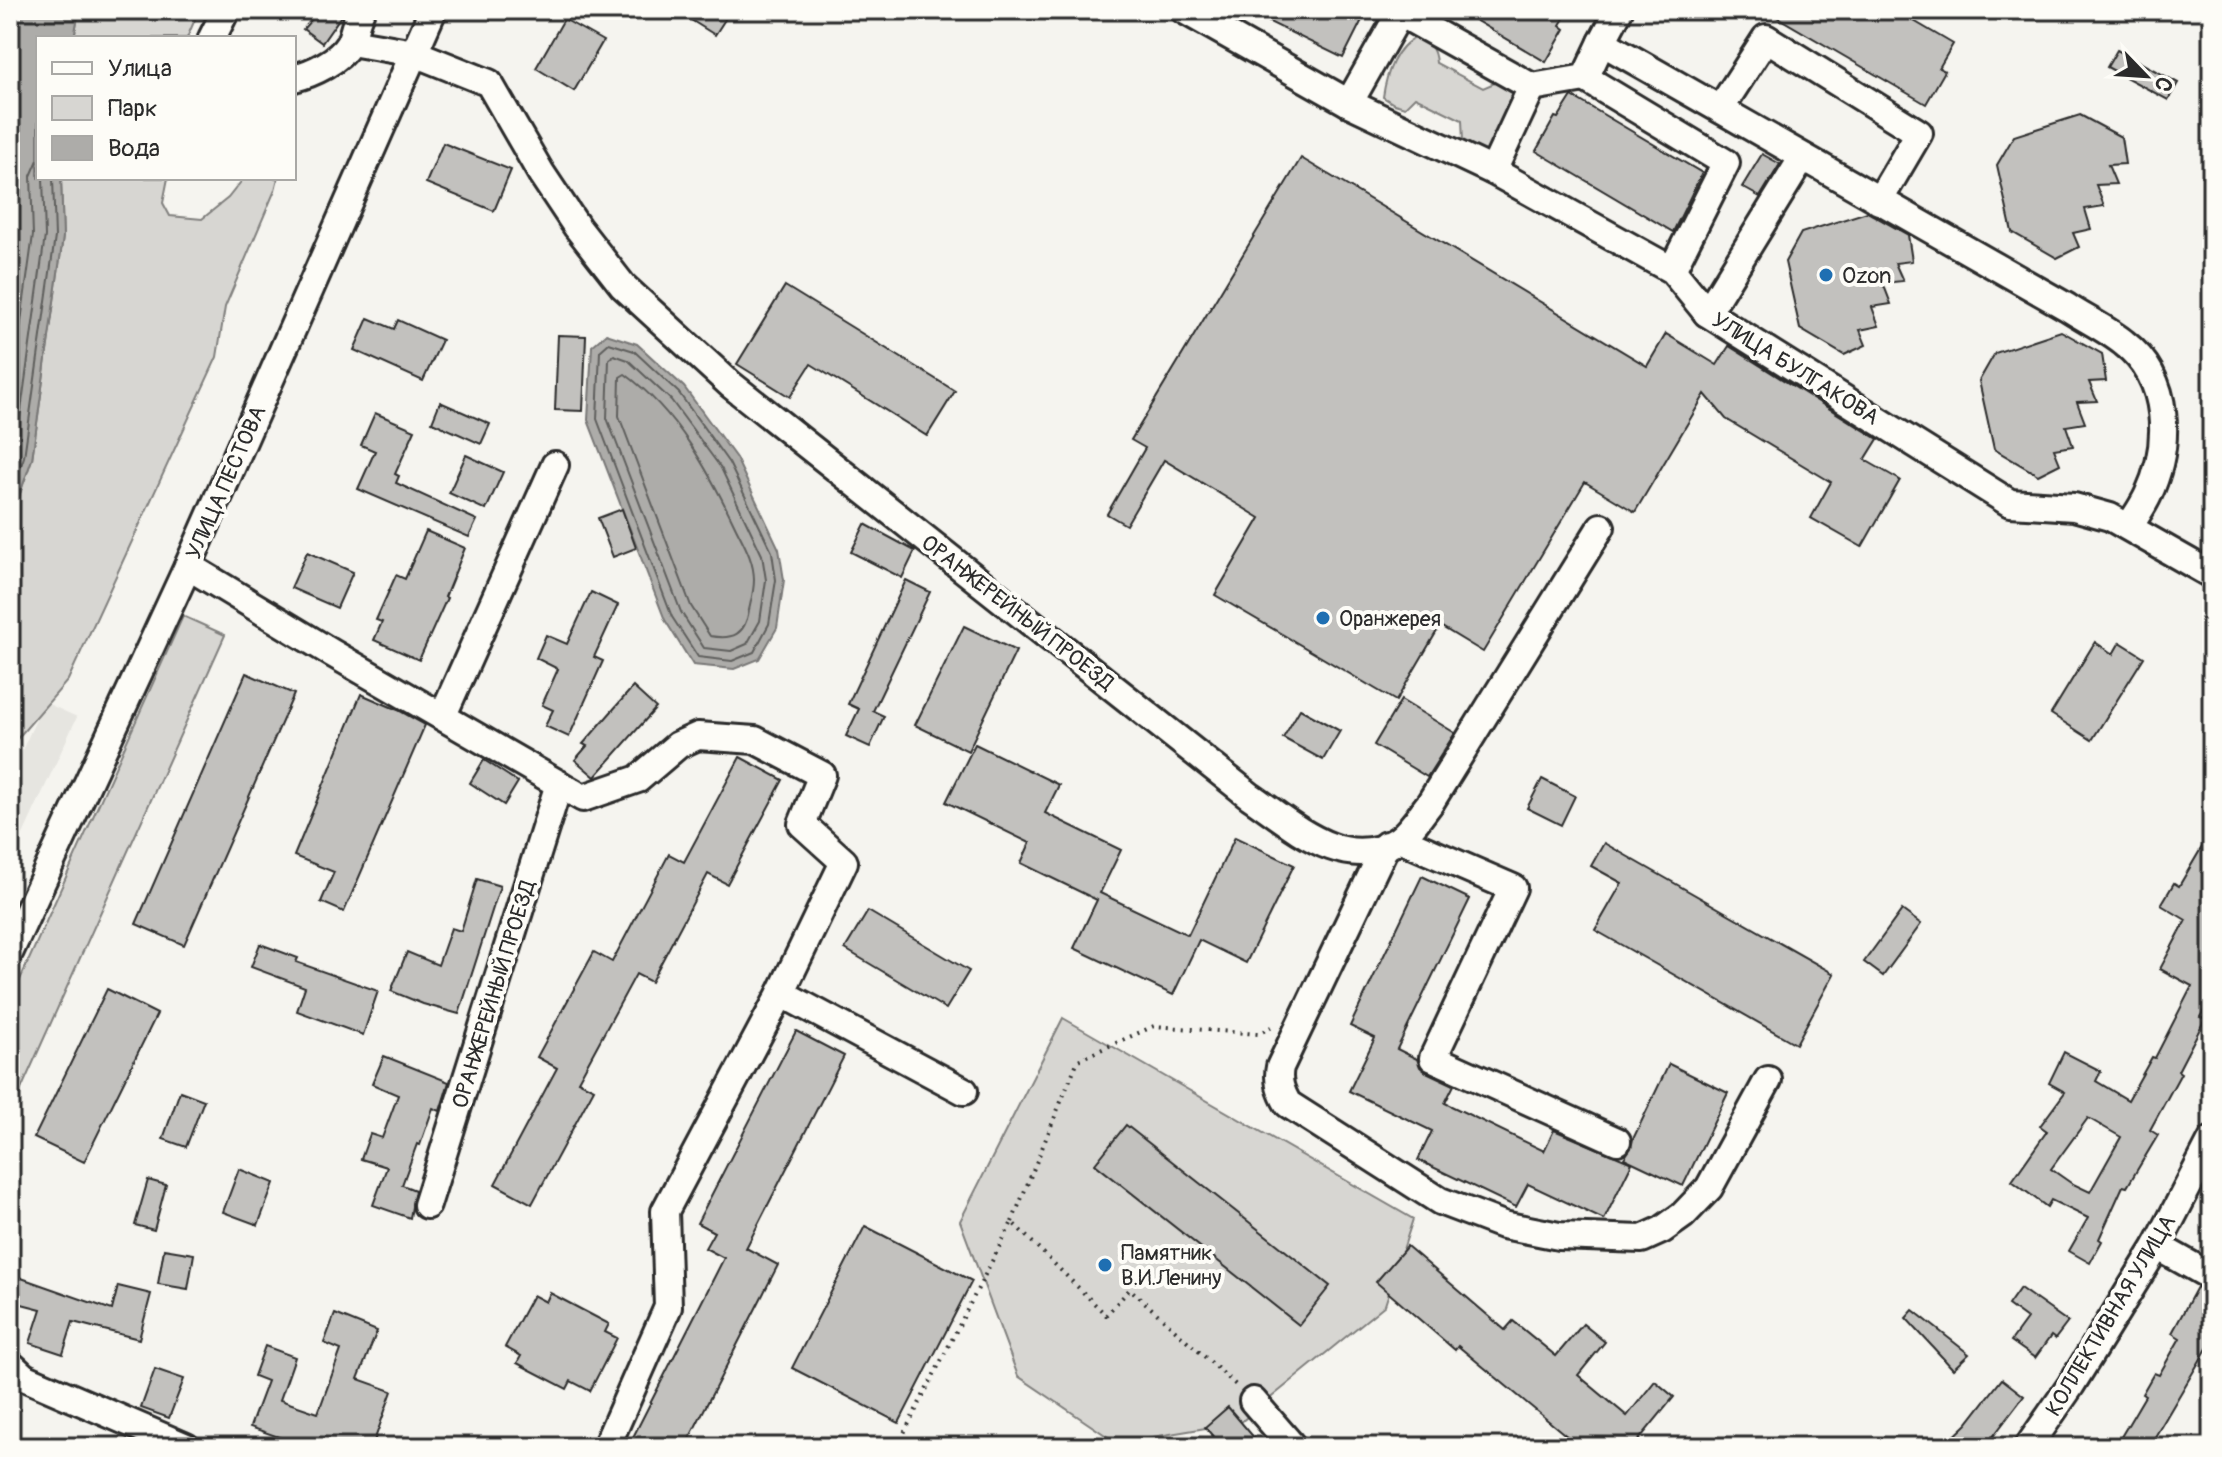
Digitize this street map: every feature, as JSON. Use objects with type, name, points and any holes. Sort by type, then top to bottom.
[{"type":"street","points":[[213,36],[226,10]]},
{"type":"street","points":[[296,77],[337,58],[351,42],[352,29],[360,13],[358,10]]},
{"type":"street","name":"УЛИЦА ПЕСТОВА","points":[[10,951],[188,566],[433,10]]},
{"type":"street","name":"УЛИЦА БУЛГАКОВА","points":[[1184,10],[1349,103],[1493,171],[1672,270],[1707,313],[2010,503],[2074,507],[2110,517],[2212,575]]},
{"type":"street","points":[[1585,78],[1619,10]]},
{"type":"street","points":[[1349,103],[1400,12],[1532,87],[1585,78],[1726,163],[1672,270]]},
{"type":"street","points":[[1720,109],[1766,38],[1919,133],[1879,201]]},
{"type":"street","name":"ОРАНЖЕРЕЙНЫЙ ПРОЕЗД","points":[[351,42],[414,53],[489,83],[569,217],[623,286],[730,384],[1250,796],[1328,848],[1368,854],[1393,842]]},
{"type":"street","points":[[1602,42],[2067,307],[2126,344],[2149,373],[2160,399],[2165,434],[2148,496],[2129,527]]},
{"type":"street","points":[[1493,171],[1532,87]]},
{"type":"street","points":[[1707,313],[1803,157]]},
{"type":"street","points":[[443,715],[555,465]]},
{"type":"street","points":[[1601,527],[1430,803],[1393,842],[1307,1011],[1278,1076],[1281,1091],[1288,1104],[1440,1201],[1503,1225],[1559,1236],[1642,1239],[1683,1215],[1709,1188],[1768,1080]]},
{"type":"street","points":[[188,566],[583,798],[638,779],[678,745],[698,736],[755,740],[822,775],[802,824],[844,862],[781,993],[665,1211],[668,1307],[606,1447]]},
{"type":"street","name":"ОРАНЖЕРЕЙНЫЙ ПРОЕЗД","points":[[427,1205],[559,784]]},
{"type":"street","points":[[1393,842],[1513,888],[1433,1058],[1617,1141]]},
{"type":"street","points":[[781,993],[964,1091]]},
{"type":"street","name":"КОЛЛЕКТИВНАЯ УЛИЦА","points":[[2028,1447],[2071,1385],[2157,1246],[2212,1140]]},
{"type":"street","points":[[2157,1246],[2212,1277]]},
{"type":"street","points":[[10,1364],[24,1377],[186,1447]]},
{"type":"street","points":[[1253,1401],[1293,1447]]},
{"type":"path","points":[[899,1446],[1012,1222],[1078,1060],[1154,1026],[1258,1034],[1307,1011]]},
{"type":"path","points":[[1012,1222],[1106,1315],[1130,1289],[1253,1401]]},
{"type":"shaded area","points":[[44,702],[77,717],[10,863],[10,777]]},
{"type":"green space","points":[[79,10],[199,10],[188,36],[74,36]]},
{"type":"green space","points":[[1417,37],[1431,47],[1436,63],[1483,88],[1499,81],[1516,93],[1494,145],[1486,151],[1476,150],[1463,141],[1462,120],[1415,97],[1405,107],[1383,97],[1386,80],[1397,54]]},
{"type":"green space","points":[[61,180],[168,180],[163,203],[170,216],[202,219],[228,198],[242,180],[278,180],[225,307],[217,357],[68,680],[10,747],[10,522],[32,459],[63,237]]},
{"type":"green space","points":[[183,616],[225,635],[10,1114],[10,1002]]},
{"type":"green space","points":[[1063,1018],[1413,1219],[1385,1305],[1241,1422],[1117,1443],[1018,1376],[960,1221]]},
{"type":"water","points":[[10,10],[79,10],[74,36],[36,36],[36,180],[61,180],[63,237],[32,459],[10,522]]},
{"type":"water","points":[[606,334],[637,344],[684,387],[736,458],[779,549],[784,580],[777,628],[759,659],[734,669],[693,665],[665,620],[588,420],[592,346]]},
{"type":"building","points":[[320,10],[342,10],[343,13],[322,43],[303,29]]},
{"type":"building","points":[[675,10],[731,10],[715,35]]},
{"type":"building","points":[[1245,10],[1367,10],[1343,58]]},
{"type":"building","points":[[1458,10],[1569,10],[1560,25],[1565,29],[1546,62]]},
{"type":"building","points":[[1765,10],[1895,10],[1953,44],[1939,68],[1945,71],[1926,104]]},
{"type":"building","points":[[564,19],[603,41],[574,91],[536,68]]},
{"type":"building","points":[[2117,50],[2178,83],[2168,100],[2107,67]]},
{"type":"building","points":[[1572,96],[1702,173],[1673,232],[1536,151],[1555,117],[1558,118]]},
{"type":"building","points":[[2080,115],[2121,137],[2125,164],[2108,165],[2116,184],[2096,185],[2104,206],[2085,209],[2091,229],[2073,233],[2079,247],[2057,258],[2012,232],[1997,165],[2014,136]]},
{"type":"building","points":[[443,143],[511,170],[494,211],[426,183]]},
{"type":"building","points":[[1762,154],[1780,164],[1760,197],[1742,187]]},
{"type":"building","points":[[1301,158],[1647,366],[1666,334],[1717,365],[1729,346],[1878,439],[1865,460],[1900,480],[1862,547],[1811,518],[1831,482],[1726,419],[1705,394],[1635,512],[1585,482],[1483,652],[1440,626],[1396,701],[1215,595],[1260,518],[1164,460],[1126,525],[1107,514],[1145,448],[1131,440]]},
{"type":"building","points":[[1867,212],[1908,235],[1912,261],[1895,263],[1903,281],[1883,283],[1891,304],[1872,307],[1879,326],[1860,330],[1866,345],[1844,355],[1800,329],[1785,262],[1801,233]]},
{"type":"building","points":[[785,286],[955,391],[927,436],[811,364],[790,397],[737,364]]},
{"type":"building","points":[[368,318],[394,329],[398,320],[442,340],[423,381],[354,350]]},
{"type":"building","points":[[2061,331],[2102,354],[2106,381],[2089,382],[2097,401],[2077,402],[2085,423],[2066,426],[2073,446],[2054,449],[2060,464],[2038,475],[1994,449],[1979,381],[1995,353]]},
{"type":"building","points":[[558,335],[586,336],[583,411],[555,410]]},
{"type":"building","points":[[440,402],[490,424],[481,444],[432,422]]},
{"type":"building","points":[[375,413],[415,430],[395,474],[399,476],[396,483],[477,520],[469,537],[358,489],[375,451],[361,445]]},
{"type":"building","points":[[466,455],[503,472],[486,510],[449,493]]},
{"type":"building","points":[[622,509],[636,548],[613,557],[598,518]]},
{"type":"building","points":[[865,524],[915,551],[902,578],[851,552]]},
{"type":"building","points":[[426,531],[465,548],[419,660],[374,640],[382,622],[376,620],[396,575],[405,579]]},
{"type":"building","points":[[307,552],[353,572],[337,608],[291,588]]},
{"type":"building","points":[[906,580],[930,592],[873,711],[884,716],[870,747],[846,736],[859,709],[848,704]]},
{"type":"building","points":[[591,592],[618,605],[594,657],[603,661],[569,737],[545,726],[553,710],[542,705],[558,669],[536,658],[546,635],[567,644]]},
{"type":"building","points":[[964,626],[1016,651],[968,751],[915,725]]},
{"type":"building","points":[[2095,642],[2113,654],[2120,642],[2144,657],[2092,740],[2051,714]]},
{"type":"building","points":[[246,673],[294,694],[184,945],[136,924]]},
{"type":"building","points":[[633,687],[656,708],[595,777],[575,760],[587,746],[583,744]]},
{"type":"building","points":[[361,694],[425,725],[344,912],[321,902],[334,872],[294,856]]},
{"type":"building","points":[[1401,700],[1455,733],[1427,777],[1374,745]]},
{"type":"building","points":[[1300,709],[1340,731],[1323,760],[1283,738]]},
{"type":"building","points":[[975,744],[1059,785],[1045,813],[1121,850],[1100,893],[1188,935],[1235,837],[1294,865],[1246,963],[1199,940],[1173,995],[1074,948],[1097,900],[1021,863],[1030,843],[946,802]]},
{"type":"building","points":[[740,757],[783,780],[727,884],[708,874],[651,982],[636,974],[578,1081],[594,1089],[532,1204],[495,1184],[557,1068],[537,1057],[594,952],[612,962],[669,854],[684,862]]},
{"type":"building","points":[[484,760],[518,782],[504,805],[470,783]]},
{"type":"building","points":[[1542,779],[1575,796],[1561,825],[1527,808]]},
{"type":"building","points":[[2212,830],[2212,997],[2200,1017],[2205,1019],[2178,1071],[2181,1073],[2150,1130],[2158,1135],[2127,1187],[2123,1186],[2090,1263],[2069,1251],[2088,1218],[2051,1200],[2047,1207],[2012,1181],[2047,1131],[2040,1126],[2065,1092],[2049,1083],[2064,1052],[2101,1071],[2096,1081],[2128,1100],[2152,1057],[2155,1058],[2192,986],[2160,969],[2186,920],[2161,905],[2174,883],[2179,886]],"holes":[[[2088,1118],[2121,1137],[2090,1192],[2051,1169]]]},
{"type":"building","points":[[1604,843],[1834,974],[1796,1044],[1595,930],[1622,883],[1591,866]]},
{"type":"building","points":[[1422,876],[1470,899],[1397,1049],[1417,1059],[1426,1072],[1454,1085],[1445,1103],[1544,1151],[1554,1130],[1632,1163],[1604,1220],[1528,1184],[1516,1207],[1418,1160],[1432,1131],[1349,1091],[1375,1038],[1350,1026]]},
{"type":"building","points":[[477,879],[500,886],[459,1014],[391,991],[407,952],[438,965],[451,928],[461,931]]},
{"type":"building","points":[[1902,910],[1921,924],[1883,976],[1864,962]]},
{"type":"building","points":[[868,911],[969,971],[946,1009],[845,949]]},
{"type":"building","points":[[260,944],[298,958],[296,962],[378,991],[363,1035],[297,1011],[305,987],[251,967]]},
{"type":"building","points":[[107,989],[157,1014],[84,1162],[34,1138]]},
{"type":"building","points":[[796,1031],[844,1056],[746,1248],[778,1265],[685,1447],[628,1447],[724,1258],[705,1248],[714,1232],[697,1223]]},
{"type":"building","points":[[384,1056],[449,1082],[440,1111],[433,1108],[402,1185],[415,1190],[410,1218],[373,1205],[387,1167],[361,1159],[370,1134],[382,1138],[398,1095],[372,1084]]},
{"type":"building","points":[[1669,1064],[1728,1093],[1683,1186],[1624,1158]]},
{"type":"building","points":[[180,1091],[204,1100],[186,1147],[163,1139]]},
{"type":"building","points":[[1126,1125],[1330,1286],[1299,1325],[1095,1164]]},
{"type":"building","points":[[239,1169],[274,1183],[258,1225],[223,1212]]},
{"type":"building","points":[[148,1180],[166,1185],[154,1230],[135,1225]]},
{"type":"building","points":[[865,1226],[972,1281],[899,1423],[792,1368]]},
{"type":"building","points":[[1407,1246],[1505,1330],[1513,1321],[1556,1356],[1583,1324],[1605,1342],[1578,1375],[1627,1416],[1655,1381],[1674,1397],[1633,1447],[1580,1447],[1458,1346],[1455,1350],[1376,1282]]},
{"type":"building","points":[[164,1249],[194,1254],[188,1289],[158,1284]]},
{"type":"building","points":[[10,1274],[112,1310],[118,1286],[151,1294],[139,1339],[73,1322],[63,1354],[30,1343],[41,1309],[10,1301]]},
{"type":"building","points":[[2197,1287],[2212,1293],[2212,1340],[2149,1447],[2115,1447],[2145,1396],[2142,1394],[2154,1373],[2159,1375],[2180,1338],[2172,1333]]},
{"type":"building","points":[[2020,1288],[2068,1322],[2055,1339],[2051,1336],[2035,1358],[2011,1341],[2027,1319],[2008,1305]]},
{"type":"building","points":[[550,1293],[609,1324],[605,1332],[617,1338],[590,1391],[571,1381],[567,1389],[517,1363],[521,1356],[505,1347],[533,1295],[546,1302]]},
{"type":"building","points":[[1913,1310],[1969,1354],[1953,1369],[1906,1318]]},
{"type":"building","points":[[335,1314],[377,1331],[358,1379],[392,1391],[372,1447],[307,1447],[250,1427],[267,1381],[254,1376],[265,1346],[295,1357],[280,1400],[318,1413],[341,1350],[324,1343]]},
{"type":"building","points":[[155,1369],[184,1379],[169,1418],[141,1408]]},
{"type":"building","points":[[2002,1379],[2024,1396],[1985,1447],[1943,1447],[1967,1424]]},
{"type":"building","points":[[1228,1407],[1262,1447],[1222,1447],[1205,1427]]},
{"type":"place","name":"Ozon","points":[[1826,275]]},
{"type":"place","name":"Оранжерея","points":[[1323,618]]},
{"type":"place","name":"Памятник В.И.Ленину","points":[[1105,1265]]}]
